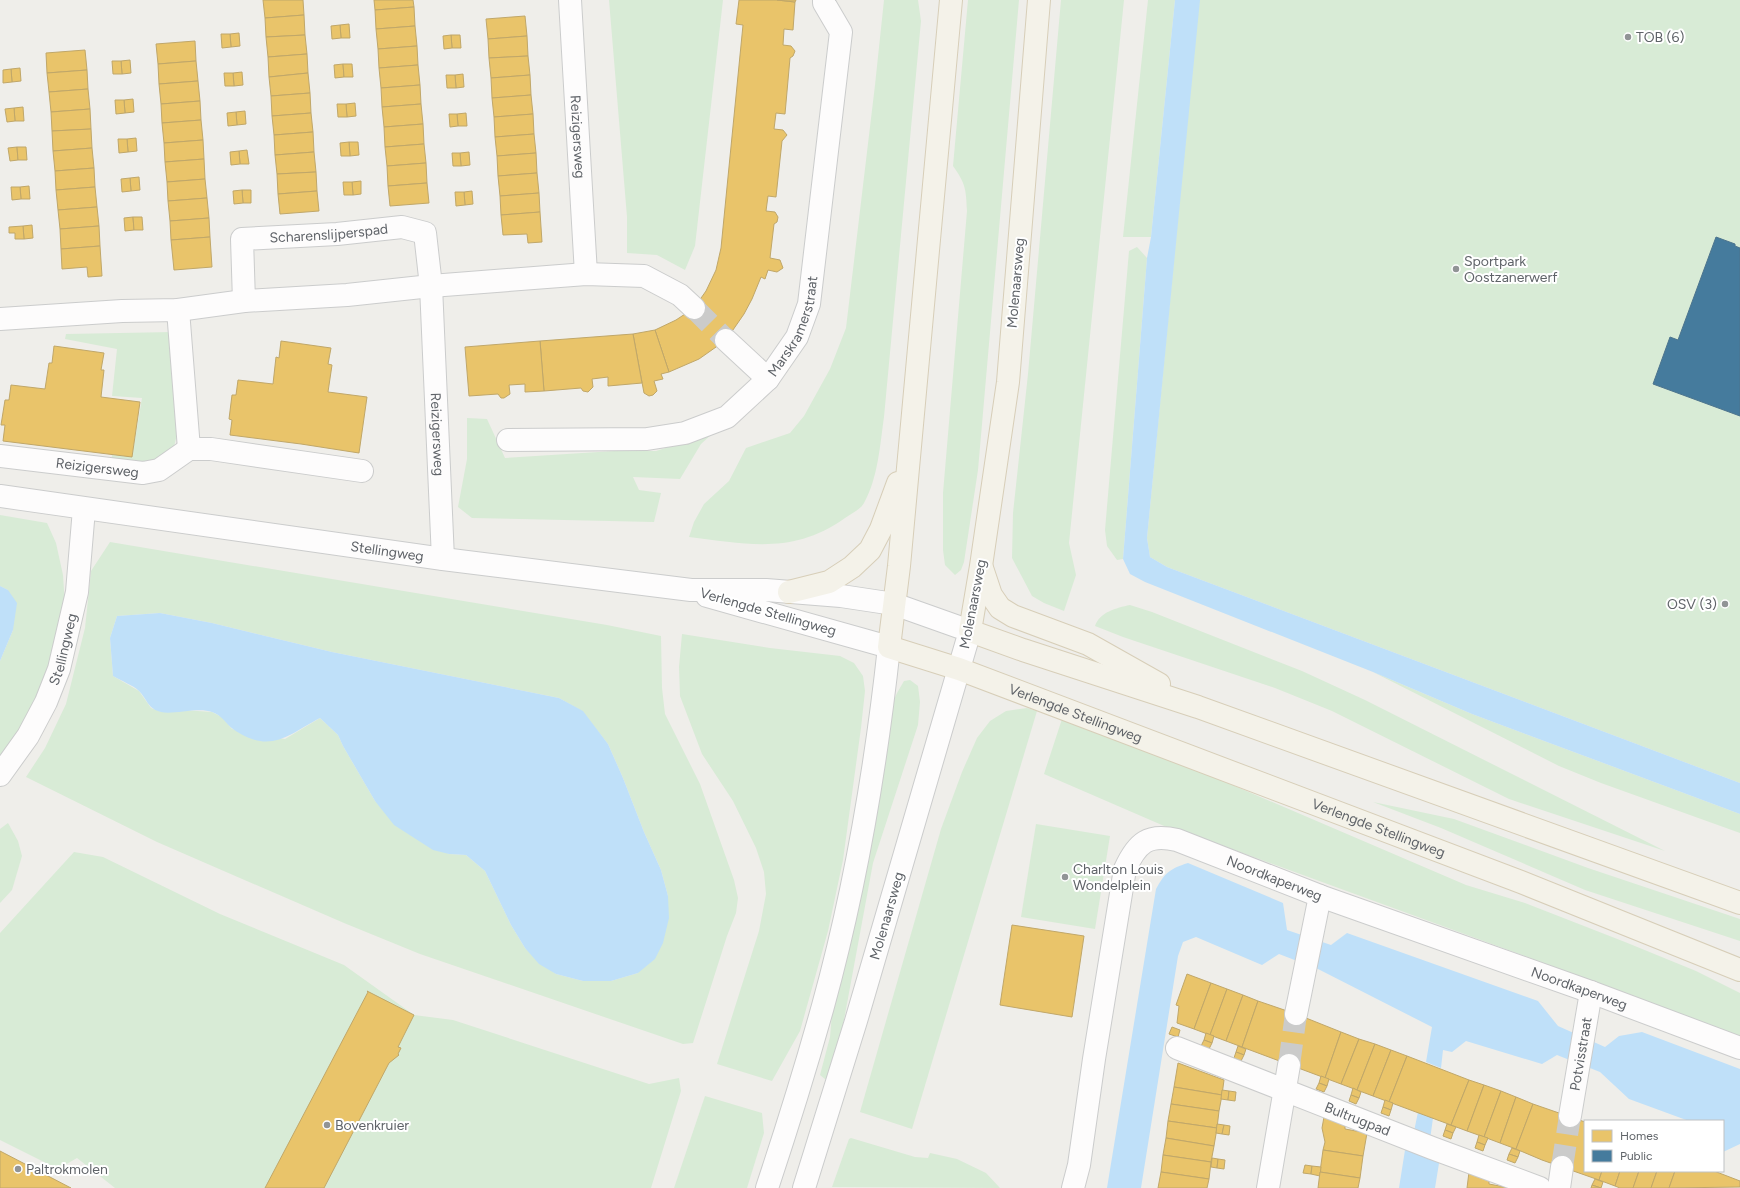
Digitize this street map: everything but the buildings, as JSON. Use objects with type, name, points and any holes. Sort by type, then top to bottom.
[{"type":"main road","points":[[889,647],[951,0]]},
{"type":"main road","name":"Molenaarsweg","points":[[970,630],[1008,382],[1040,0]]},
{"type":"main road","points":[[789,592],[829,582],[852,568],[870,550],[881,530],[908,456]]},
{"type":"main road","points":[[981,566],[991,595],[1000,608],[1013,616],[1088,644],[1198,707]]},
{"type":"main road","name":"Verlengde Stellingweg","points":[[970,630],[1023,650],[1198,707],[1740,903]]},
{"type":"main road","name":"Verlengde Stellingweg","points":[[889,647],[959,670],[1521,882],[1740,970]]},
{"type":"street","name":"Reizigersweg","points":[[570,0],[586,274]]},
{"type":"street","name":"Marskramerstraat","points":[[508,440],[647,439],[685,433],[727,417],[768,379],[797,337],[809,304],[842,32],[824,3],[824,0]]},
{"type":"street","name":"Scharenslijperspad","points":[[244,301],[242,239],[337,234],[402,227],[426,233],[431,286]]},
{"type":"street","points":[[0,319],[122,310],[178,310],[244,301],[347,295],[431,286],[586,274],[644,276],[680,295],[694,308]]},
{"type":"street","name":"Reizigersweg","points":[[431,286],[444,559]]},
{"type":"street","points":[[178,310],[189,449],[211,448],[362,471]]},
{"type":"street","points":[[726,340],[768,379]]},
{"type":"street","name":"Reizigersweg","points":[[0,456],[143,473],[159,470],[189,449]]},
{"type":"street","name":"Stellingweg","points":[[0,496],[444,559],[691,590]]},
{"type":"street","name":"Stellingweg","points":[[0,775],[28,736],[46,702],[59,669],[77,592],[84,509]]},
{"type":"street","name":"Verlengde Stellingweg","points":[[691,590],[766,590],[841,596],[894,604],[970,630]]},
{"type":"street","name":"Verlengde Stellingweg","points":[[691,590],[725,602],[889,647]]},
{"type":"street","name":"Molenaarsweg","points":[[804,1188],[836,1091],[970,630]]},
{"type":"street","points":[[770,1187],[781,1143],[823,1007],[840,939],[861,837],[883,710],[889,647]]},
{"type":"street","name":"Noordkaperweg","points":[[1073,1188],[1079,1165],[1094,1059],[1125,869],[1131,855],[1140,844],[1152,838],[1165,837],[1177,840],[1320,896],[1591,992],[1740,1048]]},
{"type":"street","points":[[1296,1014],[1320,896]]},
{"type":"street","name":"Potvisstraat","points":[[1570,1116],[1591,992]]},
{"type":"street","name":"Bultrugpad","points":[[1177,1048],[1432,1148],[1540,1188]]},
{"type":"street","points":[[1268,1188],[1289,1065]]},
{"type":"green space","points":[[609,0],[723,0],[695,246],[685,270],[657,255],[627,253],[627,217]]},
{"type":"green space","points":[[884,0],[918,0],[921,21],[884,417],[878,461],[869,493],[863,505],[853,513],[826,530],[807,538],[770,544],[751,544],[689,537],[694,522],[704,504],[729,481],[746,448],[790,433],[804,416],[830,369],[846,328]]},
{"type":"green space","points":[[968,0],[1019,0],[978,470],[964,562],[961,570],[955,575],[945,565],[943,550],[943,493],[967,211],[963,183],[953,166]]},
{"type":"green space","points":[[1061,0],[1124,0],[1069,543],[1076,575],[1064,611],[1044,603],[1032,596],[1012,558],[1013,513],[1028,374]]},
{"type":"green space","points":[[1148,0],[1175,0],[1151,237],[1123,237]]},
{"type":"green space","name":"Sportpark Oostzanerwerf","points":[[1199,0],[1740,0],[1740,783],[1167,567],[1150,557],[1147,538]]},
{"type":"green space","points":[[1137,247],[1147,258],[1123,559],[1117,560],[1107,546],[1105,530],[1129,251]]},
{"type":"green space","points":[[173,332],[179,426],[173,451],[149,466],[111,465],[112,455],[132,457],[142,398],[112,396],[117,349],[65,339],[66,334]]},
{"type":"green space","points":[[467,418],[487,419],[505,458],[614,451],[656,451],[713,433],[701,444],[680,479],[633,477],[639,490],[661,493],[654,522],[472,518],[458,507],[467,459]]},
{"type":"green space","points":[[0,515],[47,523],[56,543],[63,575],[65,605],[43,689],[6,758],[0,754],[0,661],[13,630],[8,590],[0,586]]},
{"type":"green space","points":[[110,542],[607,625],[661,636],[662,688],[665,714],[700,784],[734,880],[738,898],[736,913],[727,936],[693,1043],[683,1044],[420,954],[344,923],[157,842],[26,777],[45,748],[66,704],[85,628],[91,571]],"holes":[[[160,613],[212,623],[332,652],[559,698],[582,711],[608,744],[661,870],[668,896],[638,973],[611,981],[583,981],[556,974],[525,948],[511,925],[485,871],[466,855],[449,854],[375,801],[338,735],[320,718],[285,739],[232,729],[222,717],[212,712],[184,710],[162,712],[151,708],[139,691],[113,676],[110,638],[117,616]]]},
{"type":"green space","points":[[1130,605],[1152,612],[1302,671],[1365,700],[1665,851],[1509,799],[1332,711],[1275,688],[1123,637],[1095,626],[1097,621],[1109,611]]},
{"type":"green space","points":[[682,634],[770,648],[840,656],[854,663],[863,676],[865,691],[861,728],[843,860],[828,931],[800,1031],[772,1081],[717,1064],[759,931],[766,894],[764,872],[756,848],[733,801],[702,754],[680,696],[679,667]]},
{"type":"green space","points":[[1373,672],[1472,714],[1740,814],[1740,833],[1601,783],[1559,766]]},
{"type":"green space","points":[[910,680],[918,686],[920,702],[918,725],[873,863],[839,1047],[828,1079],[825,1079],[820,1075],[830,1037],[834,989],[889,711],[904,681]]},
{"type":"green space","points":[[1027,708],[1037,711],[912,1129],[860,1112],[941,829],[962,772],[977,738],[990,721],[1006,711]]},
{"type":"green space","points":[[1062,719],[1111,733],[1466,885],[1525,903],[1696,971],[1740,993],[1740,1037],[1579,976],[1191,834],[1178,832],[1044,774]]},
{"type":"green space","points":[[1373,802],[1454,819],[1588,868],[1740,919],[1740,941],[1585,890],[1441,828]]},
{"type":"green space","points":[[8,823],[18,841],[22,856],[12,890],[0,903],[0,829]]},
{"type":"green space","name":"Charlton Louis Wondelplein","points":[[1036,824],[1110,836],[1095,929],[1021,917]]},
{"type":"green space","points":[[74,852],[103,857],[220,914],[344,965],[414,1015],[453,1020],[649,1084],[679,1078],[681,1091],[651,1188],[115,1188],[77,1158],[58,1169],[0,1140],[0,933]]},
{"type":"green space","points":[[705,1096],[762,1113],[764,1133],[747,1188],[674,1188]]},
{"type":"green space","points":[[851,1138],[915,1157],[928,1158],[930,1153],[957,1159],[986,1173],[1000,1188],[832,1187],[849,1139]]},
{"type":"water","points":[[1175,0],[1200,0],[1147,538],[1150,557],[1167,567],[1740,783],[1740,814],[1472,714],[1373,672],[1145,582],[1130,574],[1123,559],[1147,258],[1151,237]]},
{"type":"water","points":[[0,586],[8,590],[17,603],[13,630],[0,661]]},
{"type":"water","points":[[160,613],[212,623],[332,652],[559,698],[583,711],[608,744],[661,870],[668,896],[669,918],[663,943],[655,959],[638,973],[611,981],[583,981],[556,974],[539,964],[525,948],[511,925],[485,871],[466,855],[449,854],[433,850],[394,825],[375,801],[338,735],[320,718],[278,740],[258,741],[246,737],[233,729],[221,717],[212,712],[200,710],[166,713],[153,709],[142,694],[136,689],[113,676],[110,638],[117,616]]},
{"type":"water","points":[[1188,863],[1283,903],[1287,930],[1331,945],[1347,933],[1538,1001],[1558,1026],[1605,1047],[1619,1036],[1642,1032],[1740,1069],[1740,1144],[1724,1152],[1724,1120],[1686,1120],[1629,1099],[1600,1072],[1557,1055],[1542,1064],[1466,1041],[1452,1052],[1443,1050],[1441,1068],[1426,1062],[1432,1027],[1318,969],[1279,954],[1262,965],[1196,937],[1183,942],[1178,956],[1141,1188],[1107,1188],[1156,889],[1168,872],[1176,867]]},
{"type":"water","points":[[1418,1112],[1433,1118],[1428,1154],[1440,1157],[1435,1188],[1399,1188],[1405,1150],[1410,1151]]},
{"type":"tunnel","points":[[694,308],[726,340]]},
{"type":"tunnel","points":[[1289,1065],[1296,1014]]},
{"type":"tunnel","points":[[1562,1167],[1570,1116]]},
{"type":"place","name":"TOB (6)","points":[[1628,37]]},
{"type":"place","name":"Sportpark Oostzanerwerf","points":[[1456,269]]},
{"type":"place","name":"OSV (3)","points":[[1725,604]]},
{"type":"place","name":"Charlton Louis Wondelplein","points":[[1065,877]]},
{"type":"place","name":"Bovenkruier","points":[[327,1125]]},
{"type":"place","name":"Paltrokmolen","points":[[18,1169]]}]
